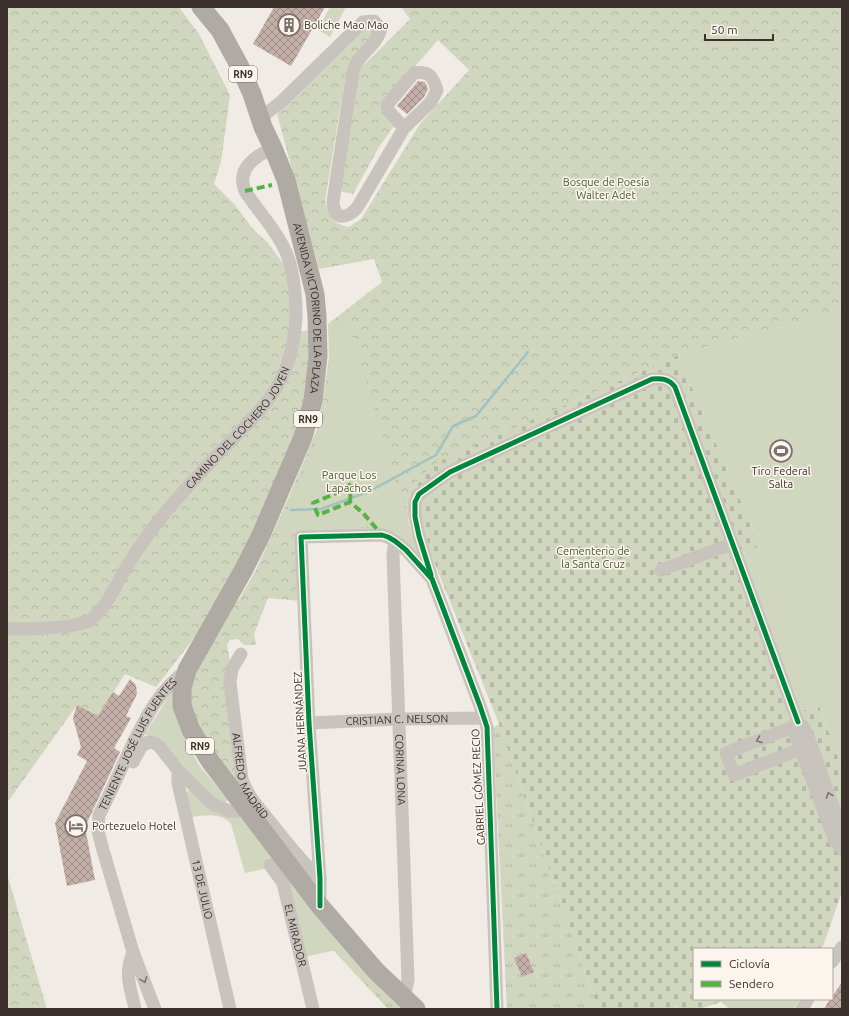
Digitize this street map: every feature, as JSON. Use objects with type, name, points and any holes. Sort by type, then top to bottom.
[{"type":"highway","name":"RN9","points":[[202,7],[220,30],[236,60],[252,94],[273,148]]},
{"type":"highway","name":"RN9","points":[[218,7],[239,41],[251,68],[272,126],[273,148]]},
{"type":"highway","name":"AVENIDA VICTORINO DE LA PLAZA","points":[[273,148],[286,180],[314,294],[318,348],[313,401],[303,437],[261,535],[244,569],[187,670],[182,688],[182,706],[191,730],[210,761],[247,811],[320,906],[376,970],[410,1003]]},
{"type":"street","points":[[267,113],[282,101],[363,22],[374,21],[381,29],[380,36],[359,58],[353,70],[333,202],[334,210],[338,214],[341,216],[346,216],[357,208],[404,128]]},
{"type":"street","name":"CAMINO DEL COCHERO JOVEN","points":[[7,629],[72,626],[83,624],[99,613],[145,538],[162,516],[264,406],[276,389],[292,350],[296,327],[296,305],[292,271],[282,244],[251,201],[242,183],[246,168],[251,161],[260,154],[273,148]]},
{"type":"street","points":[[432,579],[415,517],[415,502],[419,494],[450,472],[652,379],[659,378],[672,382],[796,724],[794,732],[835,842],[842,850]]},
{"type":"street","name":"JUANA HERNÁNDEZ","points":[[320,906],[320,878],[309,723],[301,537],[382,536],[388,537],[395,541]]},
{"type":"street","name":"GABRIEL GÓMEZ RECIO","points":[[395,541],[406,550],[432,579],[484,718],[488,735],[497,1009]]},
{"type":"street","name":"CORINA LONA","points":[[395,541],[393,555],[408,980],[405,993],[410,1003]]},
{"type":"street","points":[[661,570],[732,544]]},
{"type":"street","name":"ALFREDO MADRID","points":[[241,654],[232,669],[230,682],[244,786],[253,801],[307,867],[320,878]]},
{"type":"street","name":"TENIENTE JOSÉ LUIS FUENTES","points":[[155,1009],[133,952],[98,831],[99,815],[143,722],[154,703],[175,678],[187,670]]},
{"type":"street","name":"CRISTIAN C. NELSON","points":[[309,723],[399,719],[484,718]]},
{"type":"street","points":[[801,749],[734,775],[726,753],[796,724],[802,724],[806,731],[842,832]]},
{"type":"street","points":[[106,801],[142,747],[148,742],[159,746],[178,770],[204,797],[214,804],[229,811],[247,811]]},
{"type":"street","name":"13 DE JULIO","points":[[178,770],[178,783],[230,1009]]},
{"type":"street","name":"EL MIRADOR","points":[[270,865],[283,883],[313,1009]]},
{"type":"street","points":[[833,960],[842,947]]},
{"type":"street","points":[[133,952],[128,970],[128,978],[135,1009]]},
{"type":"street","points":[[802,1009],[807,1000]]},
{"type":"green space","points":[[7,7],[179,7],[199,34],[230,95],[221,162],[214,184],[235,205],[252,228],[268,243],[288,270],[297,332],[311,330],[303,417],[268,506],[205,624],[156,687],[125,674],[98,716],[77,705],[7,803]]},
{"type":"green space","points":[[330,7],[346,7],[330,37],[318,30]]},
{"type":"green space","name":"Bosque de Poesía Walter Adet","points":[[401,7],[842,7],[842,310],[678,355],[569,404],[420,477],[407,502],[409,528],[299,536],[301,601],[268,598],[254,634],[256,645],[244,645],[238,639],[230,640],[227,645],[230,661],[243,795],[193,726],[188,686],[222,619],[240,598],[256,570],[288,499],[319,424],[329,357],[328,324],[382,282],[374,259],[319,269],[277,114],[368,26],[374,27],[374,34],[347,66],[325,201],[330,216],[338,224],[349,227],[361,219],[420,124],[469,70],[438,40],[381,105],[394,126],[379,147],[353,194],[339,191],[357,72],[410,19]]},
{"type":"green space","name":"Tiro Federal Salta","points":[[842,310],[842,768],[819,706],[801,711],[743,553],[760,546],[678,355]]},
{"type":"green space","name":"Parque Los Lapachos","points":[[347,318],[418,554],[397,534],[375,526],[278,532],[323,427],[331,386],[332,330]]},
{"type":"green space","name":"Cementerio de la Santa Cruz","points":[[678,355],[760,546],[743,553],[801,711],[819,706],[842,768],[842,892],[823,946],[820,948],[693,948],[693,1000],[724,1001],[700,1009],[678,1009],[677,1007],[672,1009],[598,1009],[499,724],[419,524],[408,515],[407,502],[420,476],[438,462]]},
{"type":"green space","points":[[175,686],[176,717],[184,737],[199,765],[228,800],[226,802],[221,804],[207,793],[168,748],[145,734]]},
{"type":"green space","points":[[499,724],[598,1009],[507,1009],[493,728]]},
{"type":"green space","points":[[192,790],[244,819],[345,948],[304,957],[273,867],[245,873],[231,824],[227,820],[218,816],[207,815],[191,817],[186,796],[188,791]]},
{"type":"green space","points":[[7,874],[47,1009],[7,1009]]},
{"type":"green space","points":[[345,948],[405,1009],[388,1009],[333,950]]},
{"type":"green space","points":[[719,1000],[799,1000],[794,1009],[729,1009]]},
{"type":"building","name":"Boliche Mao Mao","points":[[274,7],[325,7],[291,66],[253,44]]},
{"type":"building","points":[[418,81],[425,82],[428,89],[424,97],[407,114],[397,106]]},
{"type":"building","points":[[130,679],[136,685],[137,694],[126,716],[131,718],[114,748],[120,752],[85,827],[95,880],[67,886],[55,823],[87,761],[77,755],[81,747],[73,718],[77,705],[98,716],[113,692],[119,696]]},
{"type":"building","points":[[526,953],[534,972],[522,977],[514,958]]},
{"type":"building","points":[[842,982],[842,1009],[824,1009],[829,1000],[833,1000],[833,996]]},
{"type":"waterway","points":[[291,510],[321,509],[370,491],[436,455],[453,426],[476,416],[528,352]]},
{"type":"marked path","points":[[245,191],[272,185]]},
{"type":"marked path","points":[[351,484],[339,492],[313,503],[318,515],[350,502],[363,513],[382,535]]},
{"type":"marked path","points":[[350,502],[351,484]]},
{"type":"cycle path","points":[[431,575],[415,517],[415,502],[419,494],[450,472],[652,379],[662,379],[668,381],[675,387],[798,722]]},
{"type":"cycle path","points":[[320,906],[320,878],[309,723],[301,537],[382,535],[395,541],[406,550],[432,579],[487,727],[497,1009]]},
{"type":"place","name":"Boliche Mao Mao","points":[[289,25]]},
{"type":"place","name":"Tiro Federal Salta","points":[[781,451]]},
{"type":"place","name":"Portezuelo Hotel","points":[[76,826]]}]
